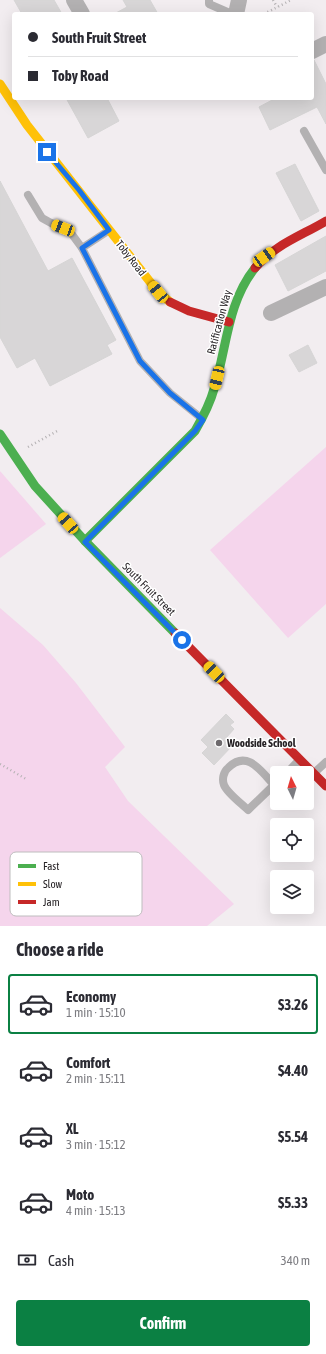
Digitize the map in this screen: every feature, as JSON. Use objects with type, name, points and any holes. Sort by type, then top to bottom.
[{"type":"street","points":[[74,0],[81,12]]},
{"type":"street","points":[[236,12],[239,0]]},
{"type":"street","name":"Toby Road","points":[[0,84],[10,102],[30,130],[79,190],[158,292],[172,304],[188,311],[229,322]]},
{"type":"street","name":"Ratification Way","points":[[85,542],[195,431],[203,420],[214,392],[235,301],[242,285],[251,271],[264,257],[279,247],[326,221]]},
{"type":"street","points":[[271,313],[326,287]]},
{"type":"street","name":"South Fruit Street","points":[[0,434],[35,486],[85,542],[307,766]]},
{"type":"street","name":"South Fruit Street","points":[[314,774],[326,786]]},
{"type":"lane","points":[[209,0],[209,4],[227,12]]},
{"type":"lane","points":[[304,131],[326,170]]},
{"type":"lane","points":[[28,195],[42,218],[71,233],[82,248],[140,361],[170,393],[203,420]]},
{"type":"lane","points":[[82,248],[109,230]]},
{"type":"lane","points":[[294,766],[300,759]]},
{"type":"lane","points":[[240,760],[251,762],[276,784],[248,810],[225,787],[223,780],[225,771],[232,763],[240,760]]},
{"type":"lane","points":[[314,774],[326,762]]},
{"type":"path","points":[[273,0],[277,7]]},
{"type":"path","points":[[268,12],[291,0]]},
{"type":"path","points":[[41,439],[59,430]]},
{"type":"path","points":[[0,764],[26,779]]},
{"type":"shaded area","points":[[326,447],[326,604],[288,638],[210,550]]},
{"type":"shaded area","points":[[0,471],[46,524],[0,558]]},
{"type":"shaded area","points":[[0,608],[43,645],[76,683],[125,747],[105,767],[128,801],[234,904],[207,926],[0,926]]},
{"type":"building","points":[[14,0],[54,0],[61,12],[21,12]]},
{"type":"building","points":[[123,0],[150,0],[157,12],[118,12],[127,7]]},
{"type":"building","points":[[314,60],[326,84],[326,124],[317,107],[270,130],[259,107],[272,100],[314,100]]},
{"type":"building","points":[[67,100],[108,100],[119,121],[88,138]]},
{"type":"building","points":[[295,164],[319,211],[301,221],[276,173]]},
{"type":"building","points":[[0,181],[48,271],[72,258],[116,340],[107,345],[112,354],[50,386],[35,358],[17,368],[0,337]]},
{"type":"building","points":[[326,236],[326,271],[288,291],[275,265]]},
{"type":"building","points":[[308,345],[317,363],[299,372],[289,355]]},
{"type":"building","points":[[226,714],[234,722],[230,725],[234,729],[226,738],[233,745],[214,765],[202,753],[208,747],[201,740]]},
{"type":"traffic: fast","points":[[85,541],[195,431],[212,395],[233,311],[246,282],[255,268]]},
{"type":"traffic: fast","points":[[0,434],[35,486],[85,541],[175,633]]},
{"type":"traffic: slow","points":[[0,84],[27,125],[158,292],[170,302]]},
{"type":"traffic: jam","points":[[255,268],[262,260],[279,247],[326,221]]},
{"type":"traffic: jam","points":[[170,302],[189,311],[229,322]]},
{"type":"traffic: jam","points":[[175,633],[326,786]]},
{"type":"place","name":"Woodside School","points":[[219,743]]},
{"type":"route","points":[[47,152],[79,190],[109,230],[82,248],[140,361],[170,393],[203,420],[195,431],[85,542],[182,640]]}]
